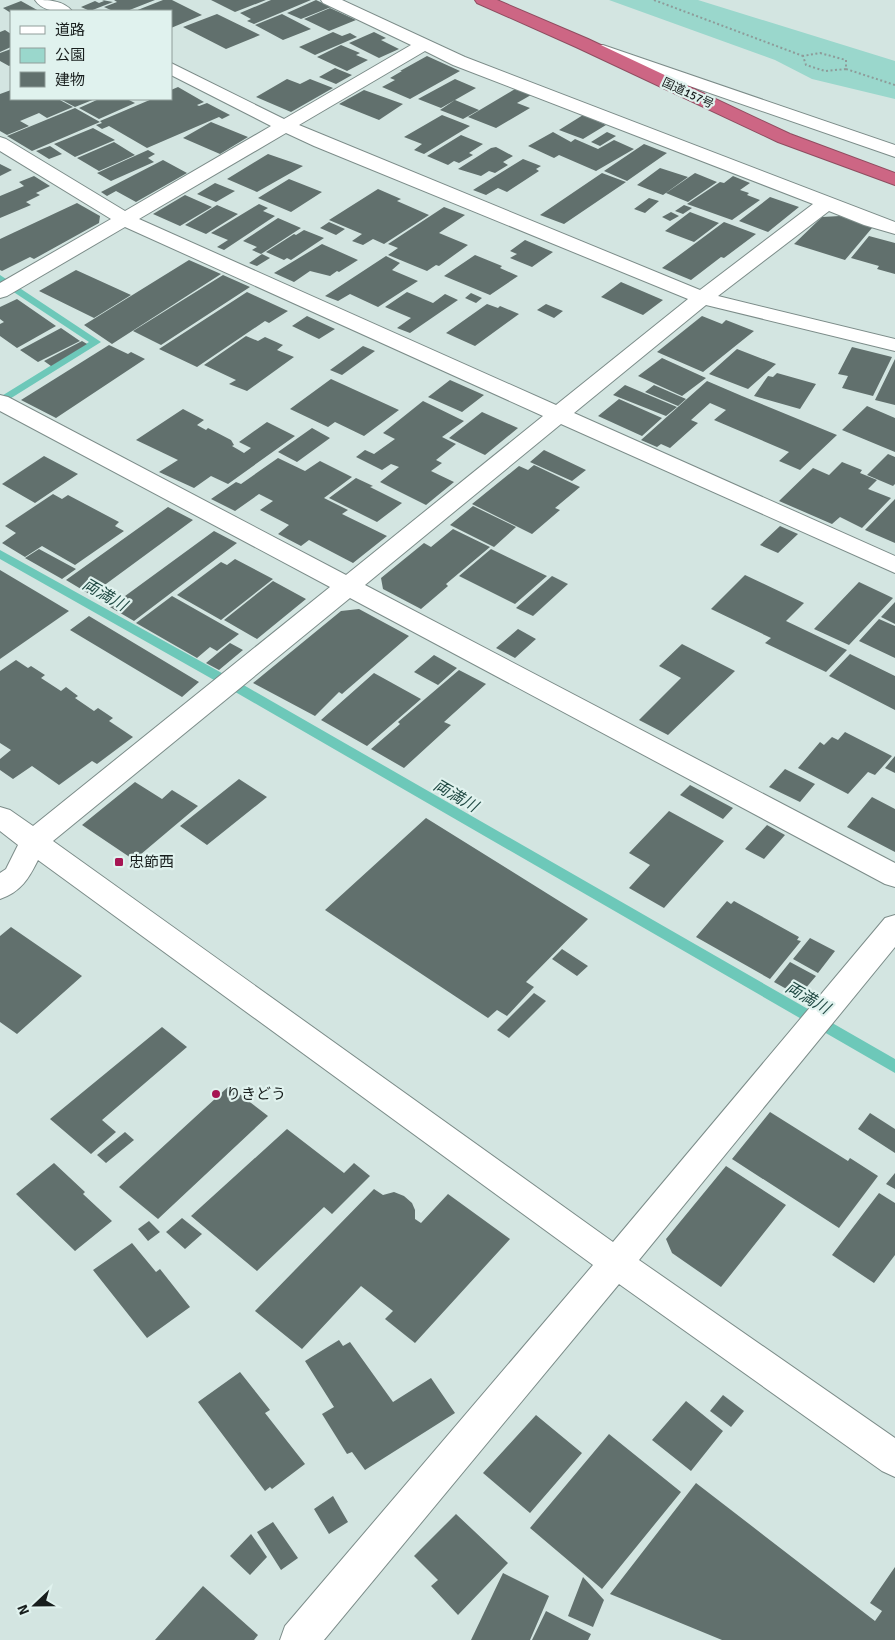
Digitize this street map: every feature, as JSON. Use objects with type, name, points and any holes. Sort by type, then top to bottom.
[{"type":"highway","name":"国道157号","points":[[483,0],[784,138],[895,178]]},
{"type":"street","points":[[43,0],[62,10]]},
{"type":"street","points":[[329,0],[423,45],[468,64],[871,221],[895,228]]},
{"type":"street","points":[[364,0],[410,29],[423,45]]},
{"type":"street","points":[[582,44],[895,151]]},
{"type":"street","points":[[7,288],[423,45]]},
{"type":"street","points":[[172,69],[251,110],[320,142],[702,298],[895,345]]},
{"type":"street","points":[[0,143],[126,220],[895,565]]},
{"type":"street","points":[[0,888],[16,876],[34,841],[702,298],[827,203]]},
{"type":"street","points":[[4,404],[347,588],[895,876]]},
{"type":"street","points":[[0,817],[616,1263],[895,1459]]},
{"type":"street","points":[[299,1640],[616,1263],[895,926]]},
{"type":"path","points":[[654,0],[803,56],[818,52],[831,54],[846,60],[846,68]]},
{"type":"path","points":[[803,56],[806,66],[815,71],[834,71],[846,68],[895,85]]},
{"type":"green space","points":[[609,0],[698,0],[895,61],[895,99],[812,79],[775,60]]},
{"type":"building","points":[[102,0],[113,2],[93,10],[81,7],[95,1],[99,3],[104,1]]},
{"type":"building","points":[[114,0],[155,0],[130,10],[111,10],[104,7],[117,2]]},
{"type":"building","points":[[163,0],[172,0],[202,15],[172,28],[172,10],[138,10]]},
{"type":"building","points":[[211,0],[266,0],[235,12]]},
{"type":"building","points":[[271,0],[311,0],[254,24],[247,21],[251,19],[240,13]]},
{"type":"building","points":[[316,0],[331,7],[301,19],[287,13]]},
{"type":"building","points":[[21,1],[37,10],[10,10],[10,12],[3,8]]},
{"type":"building","points":[[330,8],[356,20],[329,31],[304,19]]},
{"type":"building","points":[[217,14],[260,35],[226,49],[183,27]]},
{"type":"building","points":[[282,14],[311,29],[283,40],[255,25]]},
{"type":"building","points":[[5,30],[10,33],[10,47],[0,52],[0,32]]},
{"type":"building","points":[[333,32],[342,36],[350,33],[357,37],[315,55],[299,47]]},
{"type":"building","points":[[374,32],[386,38],[381,40],[399,49],[379,58],[349,43]]},
{"type":"building","points":[[341,45],[360,53],[356,55],[368,60],[347,71],[317,57]]},
{"type":"building","points":[[10,49],[10,66],[0,61],[0,53]]},
{"type":"building","points":[[427,56],[460,71],[410,99],[382,87],[395,80],[390,78],[402,71],[400,71]]},
{"type":"building","points":[[335,68],[352,75],[336,84],[319,77]]},
{"type":"building","points":[[287,79],[300,84],[310,79],[333,88],[291,112],[256,97]]},
{"type":"building","points":[[455,79],[476,88],[441,108],[418,99]]},
{"type":"building","points":[[178,87],[204,102],[197,105],[207,103],[230,115],[222,119],[219,117],[147,148],[109,126],[102,129],[96,125],[102,123],[100,121],[150,100],[172,100],[172,90]]},
{"type":"building","points":[[515,89],[531,95],[517,103],[530,108],[496,128],[468,117]]},
{"type":"building","points":[[10,90],[10,100],[60,100],[73,107],[47,118],[39,113],[20,121],[29,126],[7,135],[0,131],[0,94]]},
{"type":"building","points":[[364,90],[403,104],[379,120],[339,104]]},
{"type":"building","points":[[62,100],[92,100],[75,107]]},
{"type":"building","points":[[97,100],[129,100],[135,103],[99,119],[79,108]]},
{"type":"building","points":[[455,100],[479,110],[463,119],[440,110]]},
{"type":"building","points":[[75,108],[100,122],[32,151],[7,136]]},
{"type":"building","points":[[442,115],[470,126],[424,154],[414,150],[422,144],[404,137]]},
{"type":"building","points":[[583,115],[606,125],[583,139],[559,130]]},
{"type":"building","points":[[211,122],[248,137],[220,154],[183,138]]},
{"type":"building","points":[[93,128],[115,140],[75,157],[54,144]]},
{"type":"building","points":[[553,132],[571,142],[575,139],[598,149],[614,140],[634,149],[596,171],[559,155],[554,158],[528,146]]},
{"type":"building","points":[[607,132],[616,136],[600,146],[591,142]]},
{"type":"building","points":[[461,135],[483,144],[469,153],[473,155],[459,163],[454,161],[448,165],[427,156]]},
{"type":"building","points":[[114,142],[135,155],[99,171],[77,158]]},
{"type":"building","points":[[644,144],[667,153],[627,181],[604,171]]},
{"type":"building","points":[[50,146],[62,154],[49,159],[36,151]]},
{"type":"building","points":[[496,147],[513,156],[503,162],[508,165],[495,173],[489,171],[481,176],[458,169],[491,148]]},
{"type":"building","points":[[148,150],[155,154],[148,158],[154,162],[111,181],[97,173]]},
{"type":"building","points":[[268,154],[303,166],[257,192],[227,179]]},
{"type":"building","points":[[523,159],[541,166],[536,169],[539,171],[507,192],[498,188],[486,195],[473,190]]},
{"type":"building","points":[[163,160],[187,173],[136,202],[116,191],[107,196],[101,192]]},
{"type":"building","points":[[0,164],[12,170],[0,176]]},
{"type":"building","points":[[660,168],[688,177],[663,195],[637,185]]},
{"type":"building","points":[[602,173],[626,182],[564,224],[540,215]]},
{"type":"building","points":[[695,173],[717,182],[688,202],[666,193]]},
{"type":"building","points":[[34,176],[50,186],[36,193],[40,195],[26,202],[31,205],[0,218],[0,196],[24,186],[19,182]]},
{"type":"building","points":[[733,176],[750,183],[740,190],[760,200],[732,220],[687,204],[720,182],[724,183]]},
{"type":"building","points":[[289,179],[322,192],[291,212],[258,198]]},
{"type":"building","points":[[215,183],[235,191],[216,202],[197,194]]},
{"type":"building","points":[[378,189],[401,199],[397,201],[429,215],[384,244],[373,239],[363,245],[352,241],[362,234],[329,220]]},
{"type":"building","points":[[185,195],[212,207],[180,226],[153,214]]},
{"type":"building","points":[[770,197],[799,207],[768,232],[739,221]]},
{"type":"building","points":[[649,198],[659,201],[645,213],[634,209]]},
{"type":"building","points":[[77,203],[100,216],[99,223],[34,259],[30,257],[2,271],[0,270],[0,239]]},
{"type":"building","points":[[259,204],[268,208],[263,211],[275,216],[224,250],[217,247],[228,240],[211,233]]},
{"type":"building","points":[[217,205],[238,214],[206,234],[185,225]]},
{"type":"building","points":[[684,205],[692,208],[683,214],[675,211]]},
{"type":"building","points":[[444,207],[465,215],[439,233],[468,245],[439,266],[436,265],[427,271],[388,255],[398,248],[388,244]]},
{"type":"building","points":[[671,212],[679,216],[670,221],[662,217]]},
{"type":"building","points":[[690,212],[719,223],[694,242],[665,231]]},
{"type":"building","points":[[840,216],[872,228],[845,260],[794,244],[822,217]]},
{"type":"building","points":[[278,218],[301,228],[261,254],[252,250],[257,247],[243,241]]},
{"type":"building","points":[[329,222],[345,229],[336,235],[320,228]]},
{"type":"building","points":[[724,222],[756,234],[691,280],[662,268]]},
{"type":"building","points":[[304,230],[324,238],[291,260],[287,258],[284,260],[266,252],[294,234],[296,235]]},
{"type":"building","points":[[869,236],[895,243],[895,274],[877,269],[879,266],[851,258]]},
{"type":"building","points":[[525,240],[553,252],[532,267],[510,258],[517,254],[510,251]]},
{"type":"building","points":[[322,244],[358,260],[330,276],[310,271],[294,282],[274,273]]},
{"type":"building","points":[[262,254],[270,258],[257,266],[249,263]]},
{"type":"building","points":[[475,255],[502,266],[500,268],[518,276],[490,295],[444,276]]},
{"type":"building","points":[[386,256],[400,263],[392,270],[418,281],[378,307],[350,294],[338,301],[325,296]]},
{"type":"building","points":[[189,260],[221,274],[112,344],[84,325]]},
{"type":"building","points":[[76,270],[131,295],[94,318],[39,291]]},
{"type":"building","points":[[223,275],[250,287],[161,345],[133,331]]},
{"type":"building","points":[[621,282],[663,300],[643,315],[601,297]]},
{"type":"building","points":[[247,292],[288,311],[269,323],[265,321],[197,367],[159,349]]},
{"type":"building","points":[[407,292],[433,303],[445,294],[458,300],[410,333],[397,328],[411,318],[385,307]]},
{"type":"building","points":[[471,293],[482,298],[476,303],[465,298]]},
{"type":"building","points":[[17,299],[56,326],[17,348],[0,336],[0,324],[4,322],[0,319],[0,307]]},
{"type":"building","points":[[487,304],[498,308],[500,306],[519,314],[475,346],[446,333]]},
{"type":"building","points":[[546,304],[563,311],[554,318],[537,310]]},
{"type":"building","points":[[307,316],[335,329],[319,339],[292,326]]},
{"type":"building","points":[[702,316],[722,324],[726,320],[754,331],[703,372],[657,352]]},
{"type":"building","points":[[61,328],[80,341],[38,362],[20,350]]},
{"type":"building","points":[[246,336],[258,341],[265,337],[283,345],[277,350],[294,357],[247,391],[229,384],[236,380],[204,365]]},
{"type":"building","points":[[82,341],[87,344],[51,366],[44,361]]},
{"type":"building","points":[[109,345],[128,354],[131,352],[145,359],[56,418],[21,400]]},
{"type":"building","points":[[363,346],[375,351],[342,375],[330,370]]},
{"type":"building","points":[[852,347],[892,357],[873,396],[842,388],[848,376],[838,374]]},
{"type":"building","points":[[737,349],[776,364],[748,389],[709,374]]},
{"type":"building","points":[[662,358],[706,378],[682,396],[638,376]]},
{"type":"building","points":[[895,359],[895,405],[875,400]]},
{"type":"building","points":[[777,373],[816,384],[800,409],[754,396],[768,376],[773,377]]},
{"type":"building","points":[[331,379],[399,410],[364,436],[335,422],[328,427],[290,409]]},
{"type":"building","points":[[450,380],[484,395],[462,412],[428,397]]},
{"type":"building","points":[[707,381],[837,435],[800,470],[779,461],[789,452],[714,420],[726,410],[710,403],[691,420],[698,423],[670,448],[661,444],[657,447],[641,440]]},
{"type":"building","points":[[625,385],[677,407],[666,416],[613,395]]},
{"type":"building","points":[[654,385],[686,399],[678,406],[645,392]]},
{"type":"building","points":[[619,399],[662,418],[642,436],[598,416]]},
{"type":"building","points":[[423,401],[464,421],[442,437],[456,444],[436,460],[442,463],[431,471],[454,482],[426,505],[380,482],[399,467],[391,464],[382,470],[356,457],[365,450],[374,454],[395,439],[383,433]]},
{"type":"building","points":[[867,406],[895,418],[895,452],[842,430]]},
{"type":"building","points":[[183,409],[204,420],[197,425],[206,430],[208,428],[231,440],[234,445],[232,446],[244,453],[251,448],[239,442],[267,422],[295,436],[228,484],[211,476],[194,488],[159,472],[178,460],[136,440]]},
{"type":"building","points":[[482,412],[518,428],[485,455],[449,438]]},
{"type":"building","points":[[312,428],[330,438],[297,462],[278,452]]},
{"type":"building","points":[[544,450],[586,470],[572,481],[530,462]]},
{"type":"building","points":[[888,454],[895,457],[895,484],[893,486],[867,475]]},
{"type":"building","points":[[44,456],[78,474],[35,503],[2,484]]},
{"type":"building","points":[[278,458],[305,471],[320,461],[352,477],[324,498],[348,510],[342,514],[387,536],[353,563],[309,540],[301,546],[278,534],[289,525],[260,510],[273,501],[259,494],[235,511],[211,499],[236,482],[241,484]]},
{"type":"building","points":[[842,462],[862,470],[860,473],[877,480],[868,489],[891,498],[862,528],[840,517],[832,524],[779,501],[813,468],[829,475]]},
{"type":"building","points":[[534,465],[580,487],[555,508],[560,510],[532,534],[472,504],[519,466],[528,470]]},
{"type":"building","points":[[356,478],[402,503],[377,522],[329,498]]},
{"type":"building","points":[[53,494],[62,499],[68,495],[119,522],[115,526],[124,531],[75,565],[42,546],[25,557],[2,543],[16,533],[5,526]]},
{"type":"building","points":[[895,499],[895,543],[865,530]]},
{"type":"building","points":[[473,506],[516,527],[494,547],[450,525]]},
{"type":"building","points":[[168,507],[193,520],[91,595],[66,580]]},
{"type":"building","points":[[780,526],[798,534],[778,553],[760,545]]},
{"type":"building","points":[[453,529],[490,547],[446,584],[448,586],[421,609],[383,589],[381,578],[424,543],[431,547]]},
{"type":"building","points":[[214,531],[237,543],[134,621],[110,607]]},
{"type":"building","points":[[39,549],[76,569],[62,579],[25,558]]},
{"type":"building","points":[[491,549],[547,576],[515,604],[459,576]]},
{"type":"building","points":[[235,559],[273,579],[221,620],[177,595],[221,562],[227,565]]},
{"type":"building","points":[[0,570],[69,611],[0,659]]},
{"type":"building","points":[[745,575],[804,603],[786,621],[847,650],[826,672],[765,643],[771,638],[711,609]]},
{"type":"building","points":[[552,576],[568,584],[533,616],[516,608]]},
{"type":"building","points":[[273,581],[306,599],[257,639],[224,620]]},
{"type":"building","points":[[859,582],[893,598],[849,645],[814,629]]},
{"type":"building","points":[[172,596],[239,634],[217,651],[210,647],[197,658],[136,623]]},
{"type":"building","points":[[895,602],[895,624],[881,617]]},
{"type":"building","points":[[359,609],[409,636],[342,694],[339,692],[315,716],[253,683],[341,611]]},
{"type":"building","points":[[89,616],[199,682],[182,697],[70,630]]},
{"type":"building","points":[[879,619],[895,626],[895,658],[859,641]]},
{"type":"building","points":[[518,629],[536,639],[515,658],[496,648]]},
{"type":"building","points":[[230,643],[243,650],[219,670],[206,663]]},
{"type":"building","points":[[682,644],[735,671],[668,735],[639,720],[681,678],[659,666]]},
{"type":"building","points":[[850,654],[895,676],[895,710],[829,676]]},
{"type":"building","points":[[434,655],[457,668],[438,685],[414,672]]},
{"type":"building","points":[[16,660],[28,668],[31,666],[45,675],[41,678],[61,691],[66,687],[78,696],[75,698],[94,711],[98,708],[113,718],[109,721],[133,737],[97,764],[92,761],[59,785],[32,766],[13,779],[0,770],[0,759],[11,750],[0,743],[0,671]]},
{"type":"building","points":[[459,670],[486,684],[444,722],[451,725],[404,768],[371,749],[400,724],[398,722]]},
{"type":"building","points":[[374,673],[421,699],[367,746],[321,720]]},
{"type":"building","points":[[845,732],[892,756],[875,775],[868,772],[848,794],[798,768],[820,742],[824,745],[832,737],[838,740]]},
{"type":"building","points":[[895,756],[895,773],[885,768]]},
{"type":"building","points":[[785,769],[815,784],[800,802],[769,787]]},
{"type":"building","points":[[239,779],[267,797],[207,845],[180,826]]},
{"type":"building","points":[[135,782],[162,799],[172,790],[198,806],[134,860],[82,825]]},
{"type":"building","points":[[690,785],[733,808],[723,819],[680,795]]},
{"type":"building","points":[[872,797],[895,809],[895,852],[847,827]]},
{"type":"building","points":[[669,811],[724,841],[664,908],[629,888],[650,865],[629,853]]},
{"type":"building","points":[[426,818],[588,919],[526,982],[534,987],[507,1016],[497,1010],[488,1018],[325,910]]},
{"type":"building","points":[[767,825],[785,835],[764,859],[745,849]]},
{"type":"building","points":[[727,901],[731,904],[734,901],[799,937],[797,940],[801,941],[770,979],[696,937]]},
{"type":"building","points":[[11,927],[82,976],[17,1034],[0,1022],[0,936]]},
{"type":"building","points":[[810,938],[835,951],[818,973],[793,959]]},
{"type":"building","points":[[562,949],[588,966],[577,976],[552,959]]},
{"type":"building","points":[[790,962],[816,976],[799,996],[774,982]]},
{"type":"building","points":[[534,993],[546,1001],[509,1038],[497,1030]]},
{"type":"building","points":[[162,1027],[187,1047],[102,1120],[116,1132],[91,1154],[50,1119]]},
{"type":"building","points":[[229,1086],[268,1116],[158,1219],[119,1187]]},
{"type":"building","points":[[770,1112],[848,1161],[850,1158],[878,1176],[839,1228],[732,1159]]},
{"type":"building","points":[[870,1113],[895,1129],[895,1153],[858,1129]]},
{"type":"building","points":[[287,1129],[344,1173],[354,1163],[370,1176],[332,1214],[324,1207],[257,1271],[191,1216]]},
{"type":"building","points":[[125,1132],[134,1140],[106,1163],[97,1155]]},
{"type":"building","points":[[54,1163],[112,1221],[75,1251],[16,1194]]},
{"type":"building","points":[[726,1166],[786,1205],[721,1287],[672,1253],[666,1239]]},
{"type":"building","points":[[895,1173],[895,1189],[886,1184]]},
{"type":"building","points":[[374,1189],[383,1195],[394,1192],[404,1196],[412,1203],[415,1210],[415,1219],[421,1223],[448,1194],[510,1239],[415,1343],[385,1319],[393,1311],[361,1286],[302,1349],[255,1311]]},
{"type":"building","points":[[879,1193],[895,1203],[895,1255],[874,1283],[832,1255]]},
{"type":"building","points":[[182,1218],[202,1234],[185,1249],[166,1232]]},
{"type":"building","points":[[149,1221],[160,1232],[148,1241],[138,1229]]},
{"type":"building","points":[[132,1243],[156,1272],[160,1269],[190,1307],[147,1338],[93,1270]]},
{"type":"building","points":[[339,1340],[343,1346],[350,1342],[393,1402],[431,1378],[455,1413],[365,1470],[352,1452],[347,1454],[322,1414],[334,1407],[305,1361]]},
{"type":"building","points":[[240,1372],[270,1410],[265,1413],[305,1464],[272,1489],[270,1487],[265,1491],[198,1402]]},
{"type":"building","points":[[723,1395],[744,1411],[731,1427],[710,1411]]},
{"type":"building","points":[[686,1401],[723,1431],[691,1471],[652,1440]]},
{"type":"building","points":[[536,1415],[582,1453],[530,1513],[483,1473]]},
{"type":"building","points":[[609,1434],[681,1492],[602,1589],[530,1528]]},
{"type":"building","points":[[696,1483],[875,1621],[882,1611],[870,1603],[895,1567],[895,1640],[722,1640],[610,1594]]},
{"type":"building","points":[[333,1496],[348,1522],[329,1534],[314,1509]]},
{"type":"building","points":[[456,1514],[508,1563],[458,1615],[431,1586],[438,1580],[414,1556]]},
{"type":"building","points":[[273,1522],[298,1558],[281,1570],[257,1532]]},
{"type":"building","points":[[251,1534],[267,1557],[250,1575],[230,1556]]},
{"type":"building","points":[[503,1573],[549,1596],[530,1640],[471,1640]]},
{"type":"building","points":[[583,1577],[604,1600],[593,1627],[568,1616]]},
{"type":"building","points":[[203,1586],[258,1635],[254,1640],[155,1640]]},
{"type":"building","points":[[546,1611],[591,1634],[588,1640],[532,1640]]},
{"type":"waterway","name":"両満川","points":[[0,278],[96,342],[0,402]]},
{"type":"waterway","name":"両満川","points":[[0,554],[242,690],[895,1067]]},
{"type":"place","name":"忠節西","points":[[119,862]]},
{"type":"place","name":"りきどう","points":[[216,1094]]}]
